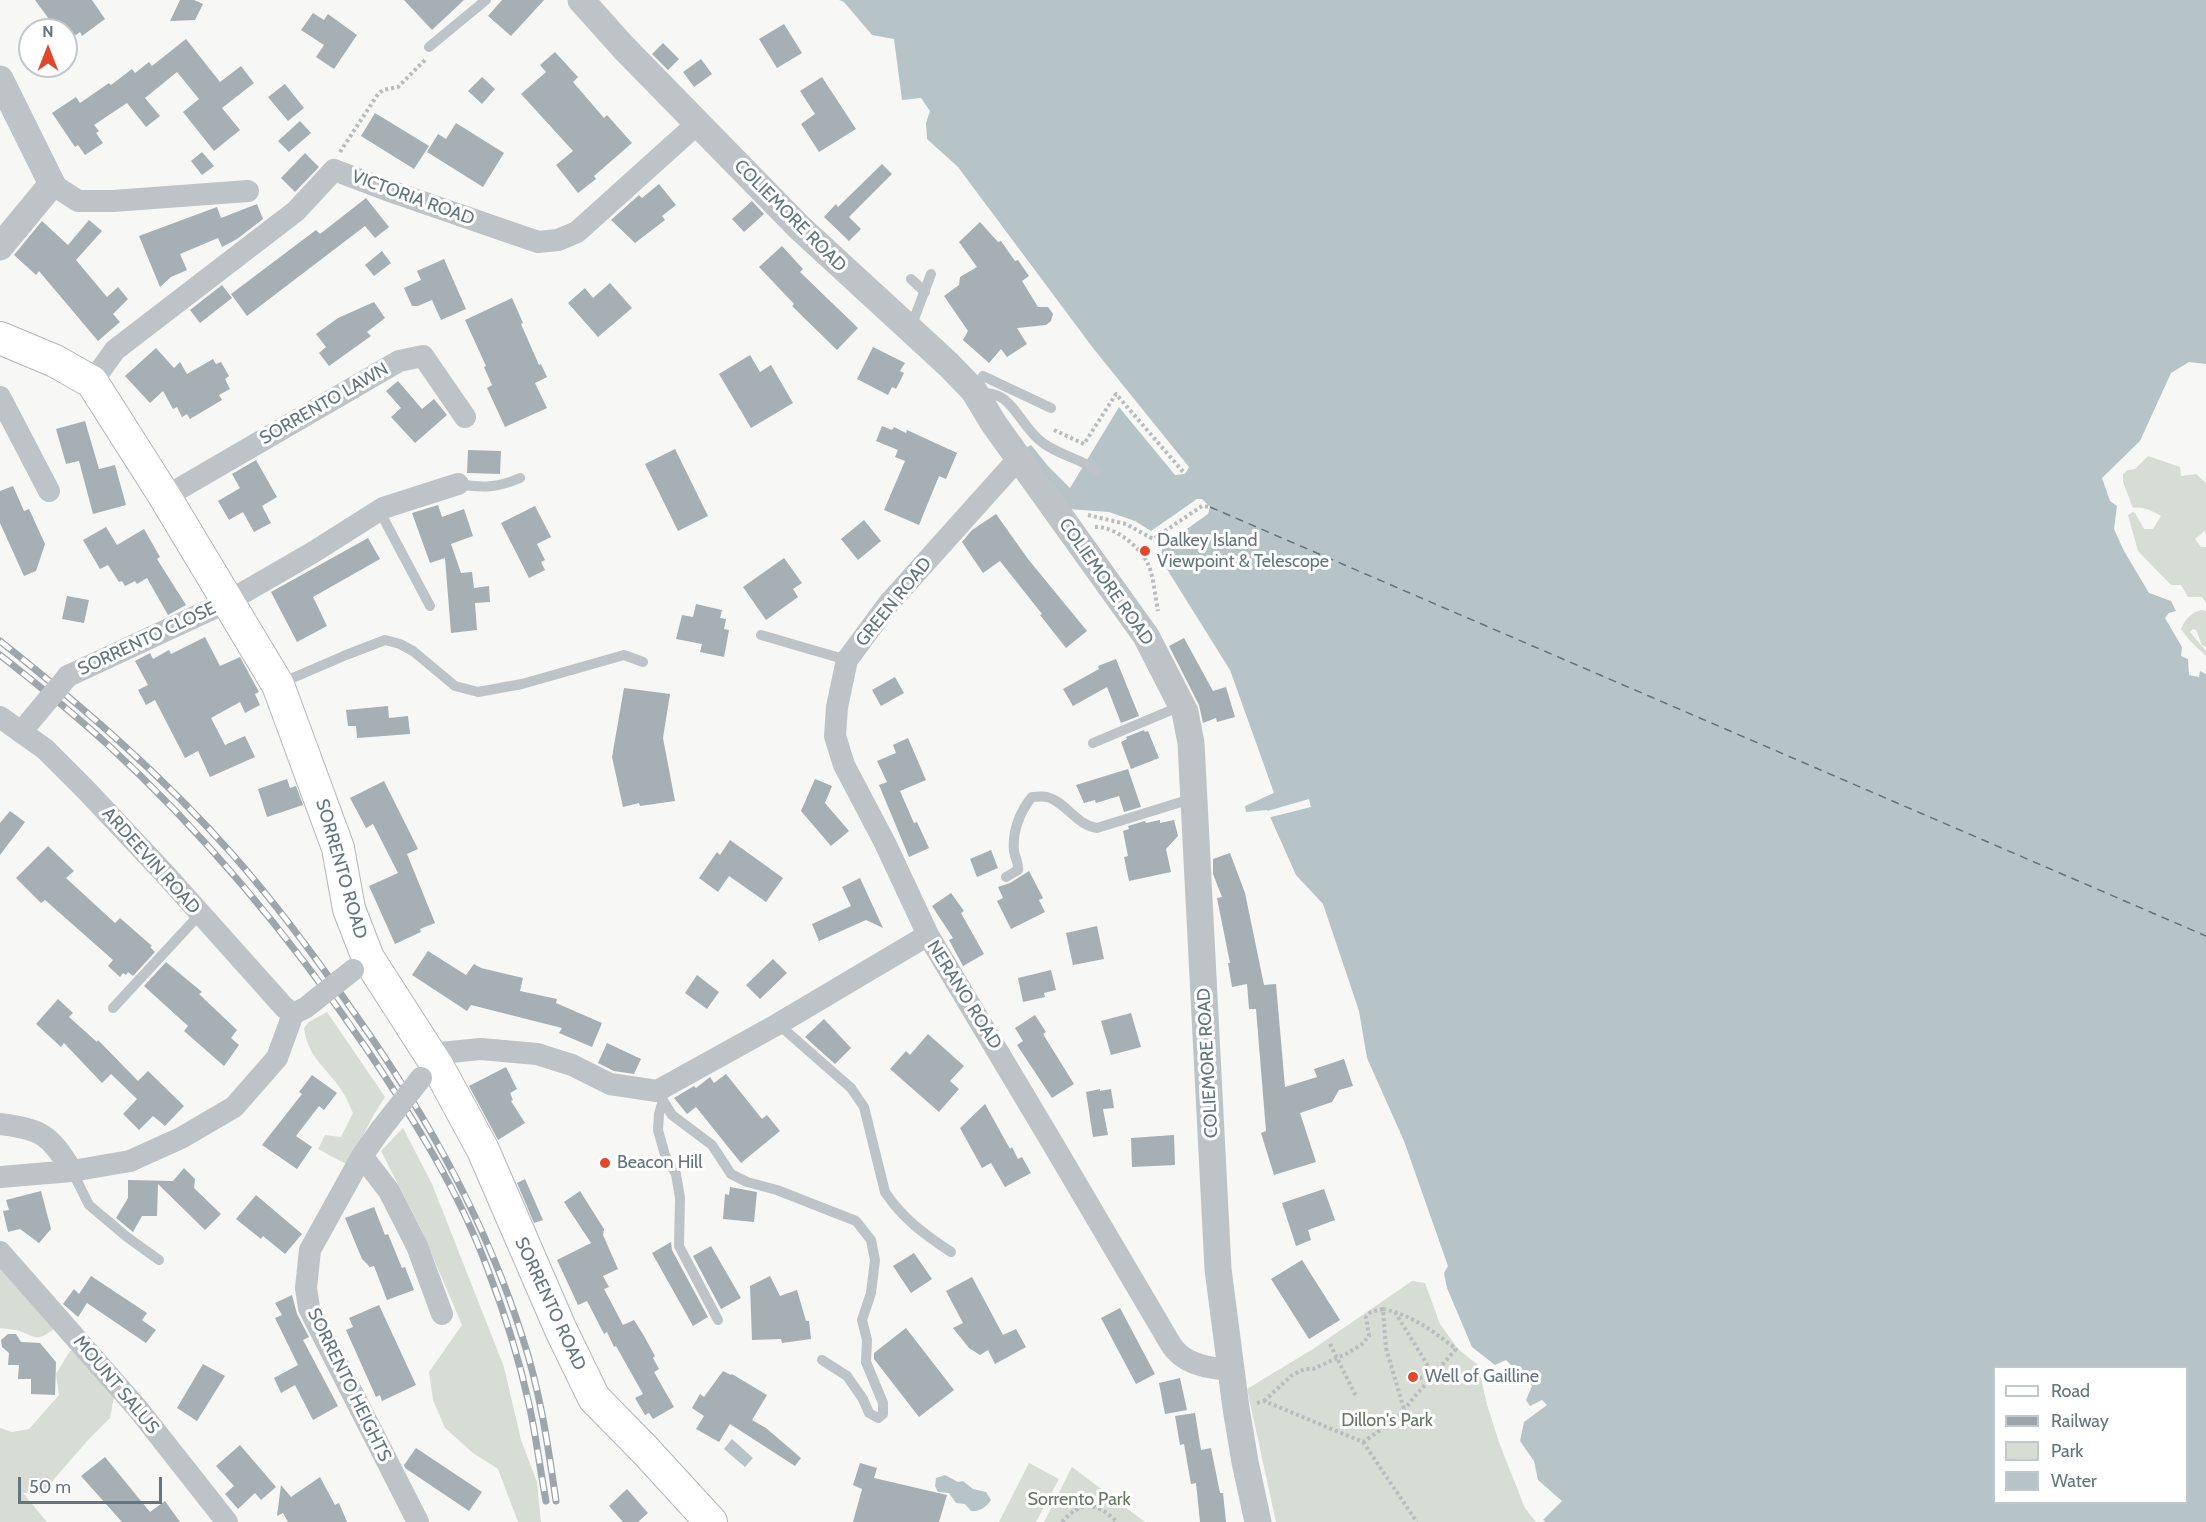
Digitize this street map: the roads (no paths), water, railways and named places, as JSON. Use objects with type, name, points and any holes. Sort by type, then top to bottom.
[{"type":"main road","name":"SORRENTO ROAD","points":[[0,338],[55,361],[92,382],[165,497],[278,685],[339,848],[348,909],[361,964],[483,1150],[561,1330],[594,1398],[711,1522]]},
{"type":"street","name":"COLIEMORE ROAD","points":[[581,0],[624,48],[799,227],[949,365],[974,392],[1146,636],[1182,705],[1191,743],[1218,1269],[1236,1408],[1258,1522]]},
{"type":"street","points":[[0,79],[52,184],[78,201],[113,201],[248,191]]},
{"type":"street","name":"VICTORIA ROAD","points":[[92,382],[115,350],[296,211],[334,170],[538,242],[558,240],[577,232],[698,123]]},
{"type":"street","points":[[0,247],[52,184]]},
{"type":"street","name":"SORRENTO LAWN","points":[[165,497],[399,361],[423,356],[465,417]]},
{"type":"street","points":[[0,397],[49,491]]},
{"type":"street","name":"GREEN ROAD","points":[[928,935],[885,843],[844,765],[836,736],[837,707],[847,660],[889,603],[1019,458]]},
{"type":"street","name":"SORRENTO CLOSE","points":[[21,732],[68,676],[227,602],[312,554],[379,510],[458,484]]},
{"type":"street","name":"ARDEEVIN ROAD","points":[[0,717],[45,749],[86,790],[284,1007],[301,1010]]},
{"type":"street","name":"NERANO ROAD","points":[[660,1096],[928,935],[1162,1331],[1177,1352],[1196,1364],[1230,1370]]},
{"type":"street","points":[[0,1177],[72,1171],[130,1161],[181,1138],[234,1107],[276,1058],[301,1010],[361,964]]},
{"type":"street","points":[[429,1066],[481,1049],[537,1054],[572,1065],[610,1084],[660,1096]]},
{"type":"street","name":"SORRENTO HEIGHTS","points":[[418,1522],[309,1308],[306,1288],[310,1251],[362,1156],[429,1066]]},
{"type":"street","points":[[0,1124],[32,1128],[56,1145],[72,1171]]},
{"type":"street","points":[[362,1156],[389,1191],[417,1246],[442,1314]]},
{"type":"street","name":"MOUNT SALUS","points":[[0,1252],[138,1409],[228,1522]]},
{"type":"lane","points":[[431,45],[486,0]]},
{"type":"lane","points":[[910,330],[931,274]]},
{"type":"lane","points":[[911,279],[925,292]]},
{"type":"lane","points":[[1051,408],[983,376],[974,392],[1005,400],[1029,430],[1044,444],[1098,471]]},
{"type":"lane","points":[[458,484],[482,488],[504,485],[520,478]]},
{"type":"lane","points":[[379,510],[430,606]]},
{"type":"lane","points":[[762,635],[847,660]]},
{"type":"lane","points":[[278,685],[385,640],[413,651],[455,686],[478,692],[522,684],[624,655],[643,662]]},
{"type":"lane","points":[[1093,743],[1182,705]]},
{"type":"lane","points":[[1006,877],[1018,870],[1014,850],[1015,838],[1022,809],[1032,797],[1046,796],[1087,826],[1097,828],[1194,798]]},
{"type":"lane","points":[[113,1008],[200,914]]},
{"type":"lane","points":[[778,1024],[851,1089],[864,1107],[885,1192],[892,1203],[919,1231],[951,1252]]},
{"type":"lane","points":[[660,1096],[658,1130],[665,1155],[676,1173],[680,1198],[679,1246],[718,1320]]},
{"type":"lane","points":[[660,1096],[672,1115],[712,1145],[731,1174],[856,1221],[871,1240],[875,1260],[873,1282],[862,1320],[867,1340],[866,1362],[883,1404],[883,1414],[878,1418],[869,1413],[863,1399],[847,1376],[822,1360]]},
{"type":"lane","points":[[72,1171],[89,1205],[159,1260]]},
{"type":"water","points":[[839,0],[2206,0],[2206,364],[2189,362],[2171,373],[2140,441],[2102,478],[2110,501],[2117,506],[2114,529],[2124,551],[2149,593],[2171,601],[2176,611],[2169,613],[2165,618],[2182,647],[2181,656],[2188,659],[2189,675],[2199,677],[2200,671],[2206,674],[2206,1522],[1546,1522],[1543,1520],[1562,1501],[1538,1480],[1534,1461],[1520,1441],[1524,1422],[1547,1405],[1542,1400],[1530,1406],[1526,1400],[1532,1386],[1506,1360],[1495,1365],[1472,1347],[1447,1288],[1444,1273],[1448,1266],[1404,1141],[1367,1058],[1359,1011],[1323,904],[1296,875],[1267,810],[1246,812],[1245,806],[1274,793],[1230,670],[1160,558],[1163,546],[1208,514],[1210,507],[1202,499],[1197,499],[1151,531],[1135,521],[1109,512],[1069,509],[1026,448],[1031,445],[1070,488],[1119,407],[1175,475],[1185,474],[1189,467],[1093,348],[958,167],[927,139],[926,123],[930,111],[921,98],[902,100],[894,39],[872,35],[844,2]]},
{"type":"water","points":[[732,1439],[753,1458],[745,1467],[724,1449]]},
{"type":"water","points":[[945,1475],[958,1482],[963,1481],[973,1489],[986,1492],[991,1500],[977,1511],[971,1511],[965,1504],[956,1503],[949,1493],[938,1492],[935,1486],[936,1478]]},
{"type":"railway","points":[[0,641],[121,743],[179,798],[233,855],[341,993],[406,1090],[472,1209],[507,1293],[539,1397],[556,1501]]},
{"type":"railway","points":[[0,655],[108,745],[213,851],[308,967],[401,1101],[449,1183],[494,1287],[525,1387],[546,1501]]},
{"type":"place","name":"Dalkey Island Viewpoint & Telescope","points":[[1145,551]]},
{"type":"place","name":"Beacon Hill","points":[[605,1163]]},
{"type":"place","name":"Well of Gailline","points":[[1413,1377]]},
{"type":"park label","name":"Dillon's Park","points":[[1387,1421]]},
{"type":"park label","name":"Sorrento Park","points":[[1079,1500]]}]
